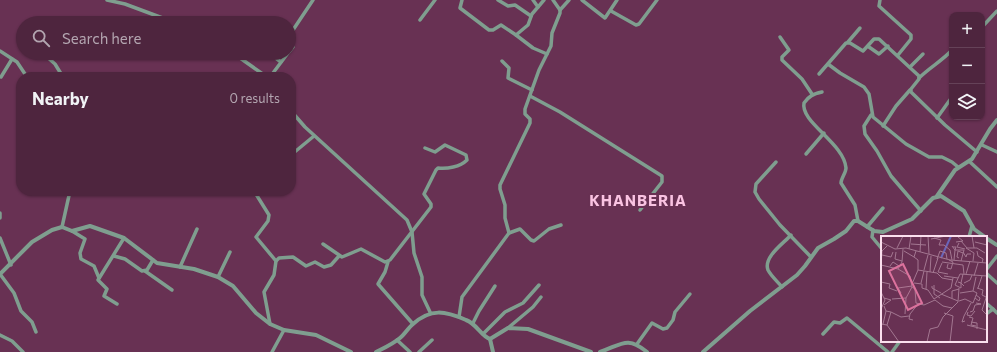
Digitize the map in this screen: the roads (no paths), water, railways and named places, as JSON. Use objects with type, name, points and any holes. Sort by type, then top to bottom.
[{"type":"street","points":[[107,0],[125,4],[157,16]]},
{"type":"street","points":[[296,26],[313,0]]},
{"type":"street","points":[[420,20],[435,0]]},
{"type":"street","points":[[462,0],[460,8],[490,30],[493,30],[501,25],[533,48],[547,54]]},
{"type":"street","points":[[498,0],[508,6],[515,5],[531,16]]},
{"type":"street","points":[[533,0],[538,7]]},
{"type":"street","points":[[516,35],[528,24],[531,16],[544,0]]},
{"type":"street","points":[[553,0],[560,10]]},
{"type":"street","points":[[509,233],[505,218],[505,205],[500,189],[510,162],[530,123],[530,118],[524,112],[547,54],[560,10],[569,0]]},
{"type":"street","points":[[582,0],[603,18],[607,17],[617,0]]},
{"type":"street","points":[[611,11],[636,25],[640,24],[657,0]]},
{"type":"street","points":[[880,0],[879,6],[911,35],[911,39],[898,55]]},
{"type":"street","points":[[985,24],[997,11]]},
{"type":"street","points":[[819,74],[860,28]]},
{"type":"street","points":[[780,37],[789,50],[782,57],[782,60],[802,79],[812,94]]},
{"type":"street","points":[[848,42],[863,51],[869,47],[876,38],[898,55],[919,78]]},
{"type":"street","points":[[869,47],[879,54],[888,46]]},
{"type":"street","points":[[0,51],[12,59],[24,72]]},
{"type":"street","points":[[883,126],[896,106],[919,78],[930,68],[940,63],[949,53]]},
{"type":"street","points":[[910,67],[924,54]]},
{"type":"street","points":[[1,76],[12,59]]},
{"type":"street","points":[[51,60],[56,64],[60,72]]},
{"type":"street","points":[[243,60],[261,72]]},
{"type":"street","points":[[272,72],[281,62],[278,60]]},
{"type":"street","points":[[502,61],[509,67],[508,78],[532,90]]},
{"type":"street","points":[[828,64],[840,74],[860,84],[867,91],[872,114],[883,126],[906,144],[923,154],[929,157],[942,157],[958,167]]},
{"type":"street","points":[[910,90],[937,118],[977,152]]},
{"type":"street","points":[[822,92],[812,94],[804,103],[804,111],[813,124],[832,141],[844,162],[846,170],[841,183],[855,205],[858,220],[873,230],[882,232],[912,218],[937,196],[958,167],[970,162],[997,120]]},
{"type":"street","points":[[530,96],[560,112],[662,176],[662,182],[640,210]]},
{"type":"street","points":[[937,118],[949,101]]},
{"type":"street","points":[[872,114],[864,126],[865,134],[897,184],[921,211]]},
{"type":"street","points":[[296,116],[314,136],[408,220],[412,232],[414,253],[422,277],[422,295],[430,312]]},
{"type":"street","points":[[806,154],[824,133]]},
{"type":"street","points":[[296,151],[314,136]]},
{"type":"street","points":[[982,145],[997,152]]},
{"type":"street","points":[[412,324],[378,284],[385,272],[388,262],[431,207],[431,204],[424,194],[436,170],[438,168],[444,170],[454,168],[467,160],[466,155],[462,152],[448,146],[443,146],[435,152],[425,148]]},
{"type":"street","points":[[776,162],[758,180],[755,192],[776,220],[792,235],[811,257]]},
{"type":"street","points":[[970,162],[981,174],[997,187]]},
{"type":"street","points":[[62,227],[69,196]]},
{"type":"street","points":[[257,196],[269,215],[268,221],[256,237],[276,261]]},
{"type":"street","points":[[937,196],[945,198],[964,211],[968,215],[972,226],[976,231],[984,236]]},
{"type":"street","points":[[868,227],[883,208]]},
{"type":"street","points":[[0,213],[0,218]]},
{"type":"street","points":[[703,352],[750,311],[782,287],[805,266],[818,248],[846,231],[854,221],[858,220]]},
{"type":"street","points":[[459,317],[462,297],[509,233],[520,229],[534,241],[549,229],[561,225]]},
{"type":"street","points":[[72,231],[90,226],[124,238],[153,260],[163,265],[208,272],[233,286],[256,313],[270,324],[284,330],[316,335],[351,352]]},
{"type":"street","points":[[969,236],[972,226]]},
{"type":"street","points":[[36,332],[32,322],[21,311],[14,293],[0,274],[11,265],[32,242],[52,230],[62,227],[85,239],[80,253],[81,259],[94,266],[99,278],[99,283],[107,289],[104,296],[117,304]]},
{"type":"street","points":[[180,267],[184,254],[197,229]]},
{"type":"street","points":[[873,230],[872,237],[881,248]]},
{"type":"street","points":[[782,287],[768,269],[767,265],[771,256],[792,235]]},
{"type":"street","points":[[0,238],[11,265]]},
{"type":"street","points":[[99,278],[124,238]]},
{"type":"street","points":[[987,238],[996,243]]},
{"type":"street","points":[[323,244],[339,256],[346,257],[361,249],[388,262]]},
{"type":"street","points":[[218,277],[230,252]]},
{"type":"street","points":[[114,256],[121,257],[172,290]]},
{"type":"street","points":[[270,324],[264,292],[274,275],[276,261],[283,256],[293,257],[306,266],[315,262],[328,267],[339,256]]},
{"type":"street","points":[[987,270],[997,256]]},
{"type":"street","points":[[144,271],[153,260]]},
{"type":"street","points":[[987,272],[997,283]]},
{"type":"street","points":[[483,334],[505,312],[523,303],[539,285]]},
{"type":"street","points":[[473,323],[495,286]]},
{"type":"street","points":[[637,344],[652,323],[662,329],[667,328],[673,320],[675,312],[690,294]]},
{"type":"street","points":[[490,339],[508,328],[533,308],[541,297]]},
{"type":"street","points":[[987,304],[997,313]]},
{"type":"street","points":[[987,313],[993,309]]},
{"type":"street","points":[[376,352],[397,340],[412,324],[430,312],[459,317],[473,323],[490,339],[493,352]]},
{"type":"street","points":[[823,334],[834,322],[840,323],[847,318],[888,352]]},
{"type":"street","points":[[508,328],[533,330],[563,343],[591,352]]},
{"type":"street","points":[[272,352],[284,330]]},
{"type":"street","points":[[0,335],[12,341],[23,352]]},
{"type":"street","points":[[397,340],[410,352]]},
{"type":"street","points":[[419,352],[432,340]]},
{"type":"street","points":[[603,352],[623,342],[637,344],[647,352]]},
{"type":"street","points":[[892,352],[899,342]]},
{"type":"district","name":"KHANBERIA","points":[[638,201]]}]
